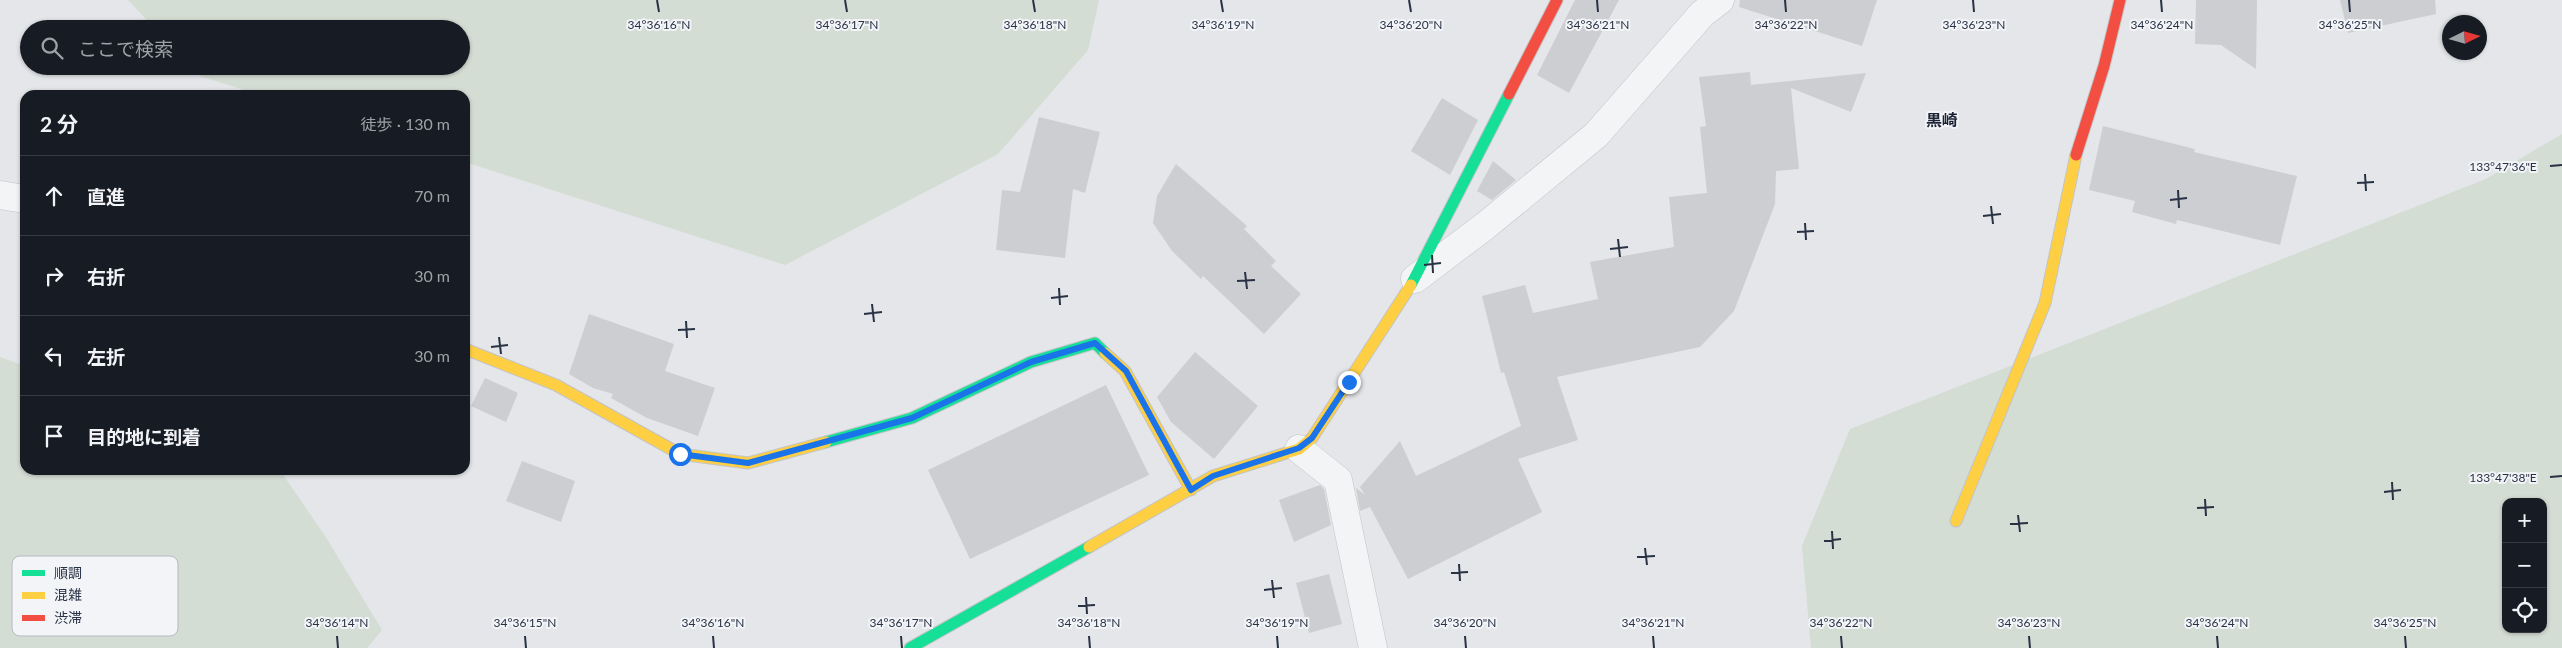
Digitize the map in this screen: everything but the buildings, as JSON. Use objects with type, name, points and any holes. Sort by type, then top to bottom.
[{"type":"street","points":[[910,648],[1213,476],[1299,448],[1312,438],[1415,279],[1557,0]]},
{"type":"street","points":[[1415,279],[1485,226],[1596,136],[1702,14],[1720,0]]},
{"type":"street","points":[[1956,521],[2045,303],[2075,159],[2104,66],[2120,0]]},
{"type":"street","points":[[0,195],[20,198]]},
{"type":"street","points":[[470,351],[556,386],[680,454],[748,463],[912,418],[1031,362],[1095,343],[1126,371],[1191,490]]},
{"type":"street","points":[[1299,448],[1338,480],[1373,648]]},
{"type":"shaded area","points":[[128,0],[1099,0],[1088,50],[998,154],[785,265],[470,164],[470,90],[244,90],[199,75],[470,75],[470,20],[147,20]]},
{"type":"shaded area","points":[[2562,134],[2562,648],[1811,648],[1802,546],[1850,429],[2486,179]]},
{"type":"shaded area","points":[[0,357],[20,364],[20,475],[283,475],[327,539],[382,630],[367,648],[0,648]]},
{"type":"traffic: fast","points":[[1411,285],[1509,94]]},
{"type":"traffic: fast","points":[[826,442],[912,418],[1031,362],[1095,343],[1105,353]]},
{"type":"traffic: fast","points":[[910,648],[1089,547]]},
{"type":"traffic: slow","points":[[1956,521],[2045,303],[2076,155]]},
{"type":"traffic: slow","points":[[1089,547],[1213,476],[1299,449],[1312,438],[1411,285]]},
{"type":"traffic: slow","points":[[470,351],[556,385],[680,454],[748,463],[826,442]]},
{"type":"traffic: slow","points":[[1105,353],[1125,371],[1191,490]]},
{"type":"traffic: jam","points":[[1509,94],[1557,0]]},
{"type":"traffic: jam","points":[[2076,155],[2104,66],[2120,0]]},
{"type":"district","name":"黒崎","points":[[1942,120]]},
{"type":"route","points":[[680,454],[748,463],[912,418],[1031,362],[1095,343],[1126,371],[1191,490],[1213,476],[1299,448],[1312,438],[1349,382]]}]
